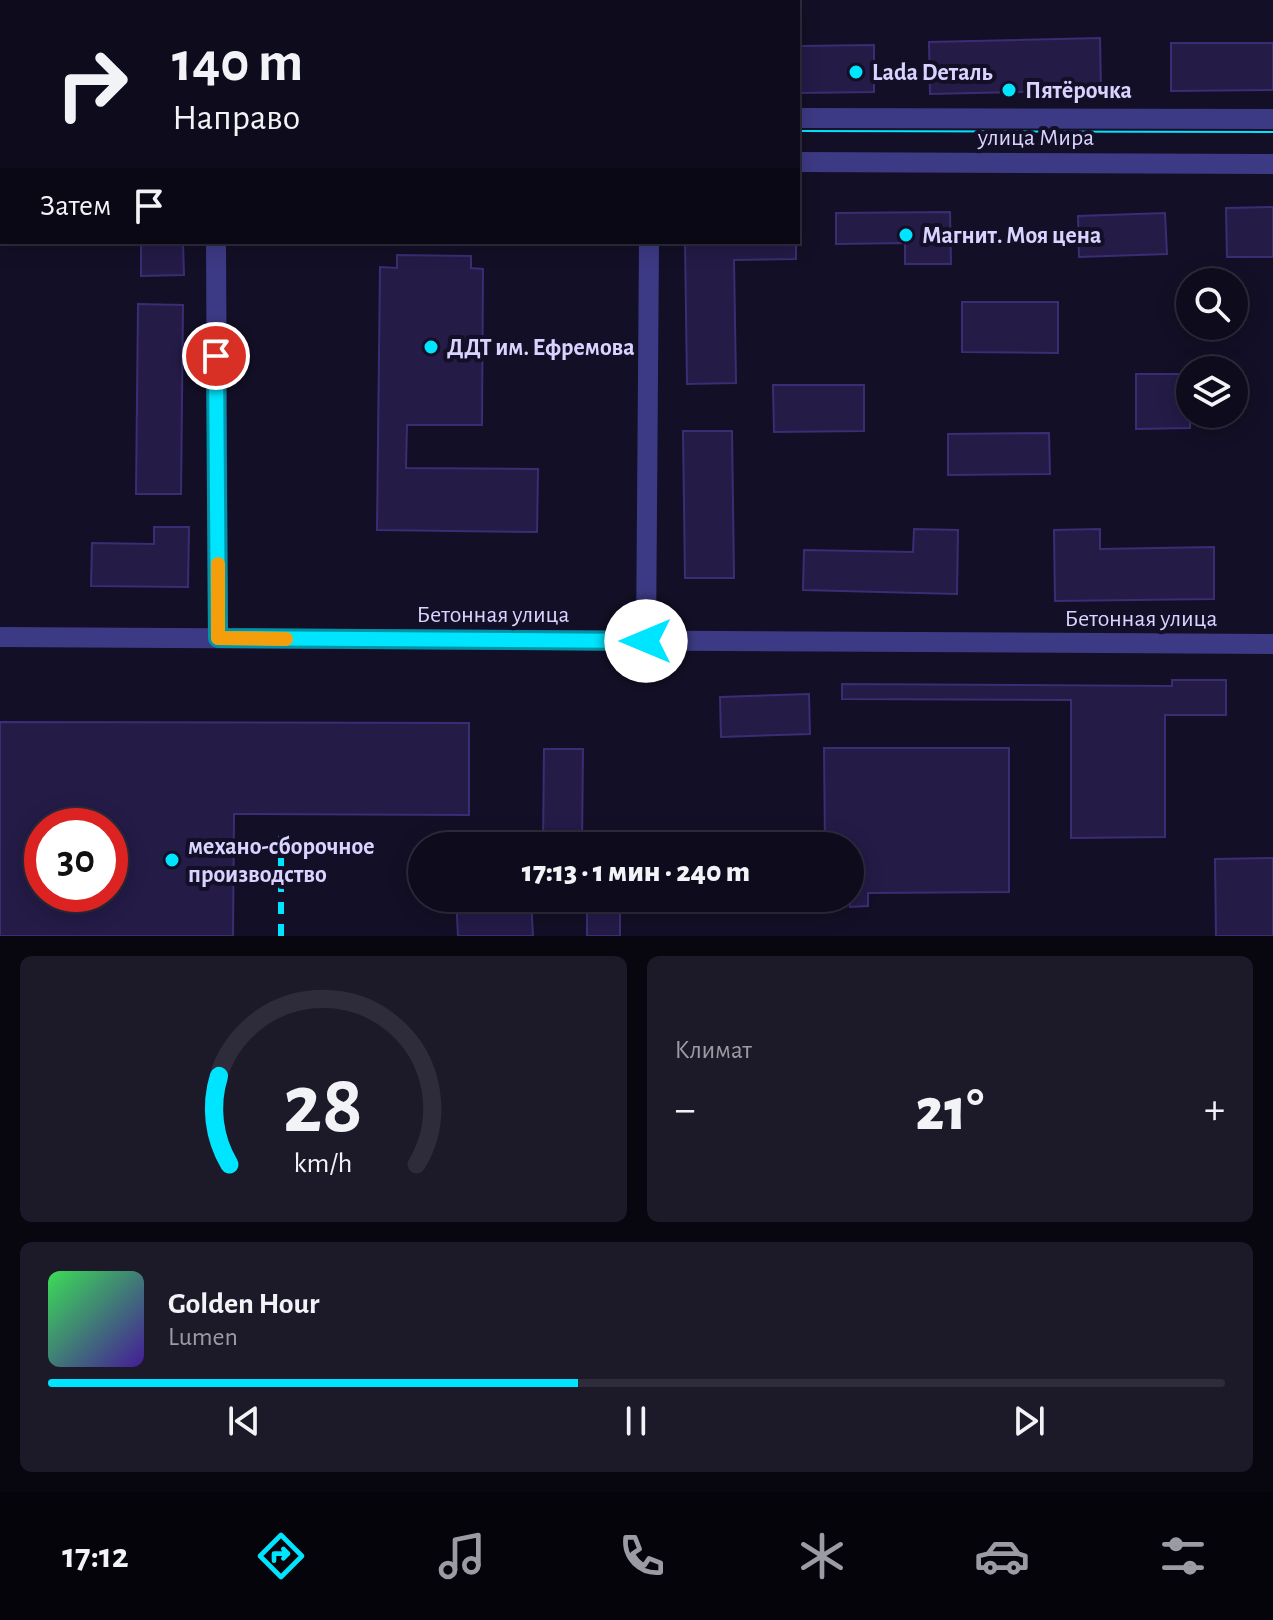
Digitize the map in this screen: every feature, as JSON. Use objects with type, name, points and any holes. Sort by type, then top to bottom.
[{"type":"street","name":"улица Мира","points":[[800,118],[1273,119]]},
{"type":"street","name":"улица Мира","points":[[800,162],[1273,164]]},
{"type":"street","points":[[216,244],[218,638]]},
{"type":"street","points":[[646,641],[649,244]]},
{"type":"street","name":"Бетонная улица","points":[[0,637],[1273,644]]},
{"type":"building","points":[[1100,38],[1101,90],[930,94],[929,42]]},
{"type":"building","points":[[1171,43],[1273,43],[1273,90],[1171,91]]},
{"type":"building","points":[[874,45],[874,92],[800,93],[800,46]]},
{"type":"building","points":[[1273,207],[1273,257],[1227,257],[1226,208]]},
{"type":"building","points":[[950,212],[951,264],[905,264],[905,243],[836,244],[836,213]]},
{"type":"building","points":[[1165,213],[1167,254],[1079,257],[1078,216]]},
{"type":"building","points":[[141,244],[183,244],[184,275],[141,276]]},
{"type":"building","points":[[685,244],[796,244],[796,259],[734,260],[736,383],[687,384]]},
{"type":"building","name":"ДДТ им. Ефремова","points":[[397,255],[471,256],[471,268],[483,269],[482,425],[407,425],[406,468],[538,469],[537,532],[377,530],[380,267],[397,268]]},
{"type":"building","points":[[962,302],[1058,302],[1058,353],[962,352]]},
{"type":"building","points":[[138,304],[183,305],[181,494],[136,494]]},
{"type":"building","points":[[1136,374],[1176,374],[1176,428],[1190,428],[1136,429]]},
{"type":"building","points":[[773,385],[864,385],[864,431],[774,432]]},
{"type":"building","points":[[683,431],[732,431],[734,578],[685,578]]},
{"type":"building","points":[[1049,433],[1050,474],[948,475],[948,434]]},
{"type":"building","points":[[154,527],[189,527],[188,587],[91,586],[92,543],[154,544]]},
{"type":"building","points":[[914,529],[958,530],[957,594],[803,590],[804,550],[913,552]]},
{"type":"building","points":[[1100,529],[1100,549],[1214,547],[1214,599],[1055,601],[1054,530]]},
{"type":"building","points":[[1172,680],[1226,680],[1226,715],[1165,715],[1165,837],[1071,838],[1071,700],[842,699],[842,684],[1172,686]]},
{"type":"building","points":[[809,694],[810,734],[721,737],[720,697]]},
{"type":"building","name":"механо-сборочное производство","points":[[0,722],[469,723],[469,815],[234,814],[233,936],[0,936]]},
{"type":"building","points":[[824,748],[1009,748],[1009,892],[868,893],[868,906],[864,906],[864,832],[825,832]]},
{"type":"building","points":[[544,749],[583,749],[582,832],[543,832]]},
{"type":"building","points":[[1273,858],[1273,936],[1216,936],[1215,859]]},
{"type":"building","points":[[457,912],[532,912],[533,936],[458,936]]},
{"type":"building","points":[[587,912],[620,912],[620,936],[587,936]]},
{"type":"tram line","points":[[800,131],[1273,132]]},
{"type":"railway","points":[[281,836],[281,936]]},
{"type":"slow traffic","points":[[218,564],[218,638],[286,639]]},
{"type":"place","name":"Lada Dеталь","points":[[856,72]]},
{"type":"place","name":"Пятёрочка","points":[[1009,90]]},
{"type":"place","name":"Магнит. Моя цена","points":[[906,235]]},
{"type":"place","name":"ДДТ им. Ефремова","points":[[431,347]]},
{"type":"place","name":"механо-сборочное производство","points":[[172,860]]},
{"type":"route","points":[[216,356],[218,638],[646,641]]}]
